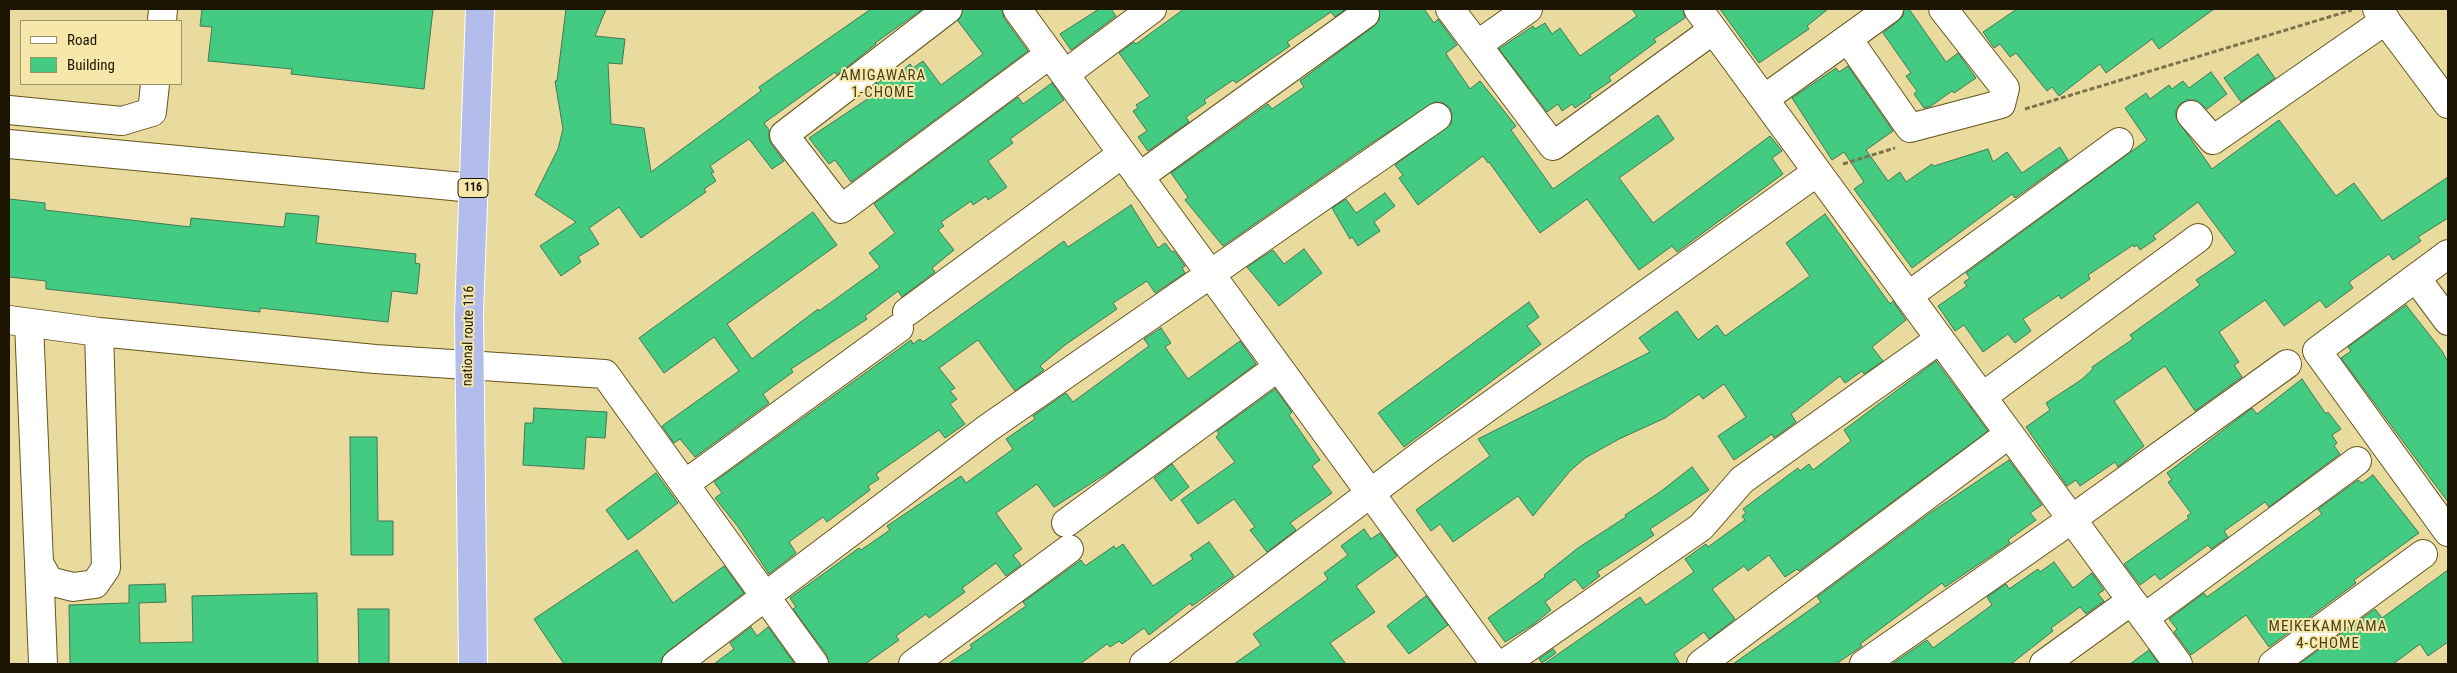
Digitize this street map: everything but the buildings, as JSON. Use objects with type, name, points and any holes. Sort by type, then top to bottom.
[{"type":"highway","name":"national route 116","points":[[473,664],[468,366],[480,9]]},
{"type":"street","points":[[948,9],[784,135],[841,208],[1057,64],[1152,9]]},
{"type":"street","points":[[1017,9],[1495,664]]},
{"type":"street","points":[[1450,9],[1553,146],[1706,19],[2178,664]]},
{"type":"street","points":[[1477,45],[1528,9]]},
{"type":"street","points":[[1764,99],[1889,9]]},
{"type":"street","points":[[1848,39],[1910,128],[2002,104],[2005,88],[1943,9]]},
{"type":"street","points":[[1140,177],[1365,14]]},
{"type":"street","points":[[2191,115],[2213,140],[2382,15],[2448,104]]},
{"type":"street","points":[[9,110],[122,121],[152,112],[155,85]]},
{"type":"street","points":[[676,664],[988,428],[1437,117]]},
{"type":"street","points":[[1908,296],[2119,142]]},
{"type":"street","points":[[9,144],[473,188]]},
{"type":"street","points":[[685,484],[1122,154]]},
{"type":"street","points":[[1144,664],[1425,452],[1817,172]]},
{"type":"street","points":[[1982,397],[2198,238]]},
{"type":"street","points":[[2448,254],[2317,351],[2448,532]]},
{"type":"street","points":[[2416,278],[2448,321]]},
{"type":"street","points":[[43,664],[39,563],[19,322],[99,332],[468,366],[537,368],[605,374],[814,664]]},
{"type":"street","points":[[39,563],[49,581],[73,587],[95,584],[106,568],[99,332]]},
{"type":"street","points":[[1504,664],[1701,527],[1742,480],[1940,339]]},
{"type":"street","points":[[1864,664],[2072,520],[2287,364]]},
{"type":"street","points":[[913,664],[1067,536],[1278,367]]},
{"type":"street","points":[[1701,664],[2009,434]]},
{"type":"street","points":[[2044,664],[2138,609],[2357,461]]},
{"type":"street","points":[[2273,664],[2423,554]]},
{"type":"path","points":[[2024,109],[2355,9]]},
{"type":"path","points":[[1817,172],[1901,146]]},
{"type":"district","name":"AMIGAWARA 1-CHOME","points":[[883,84]]},
{"type":"district","name":"MEIKEKAMIYAMA 4-CHOME","points":[[2328,636]]}]
